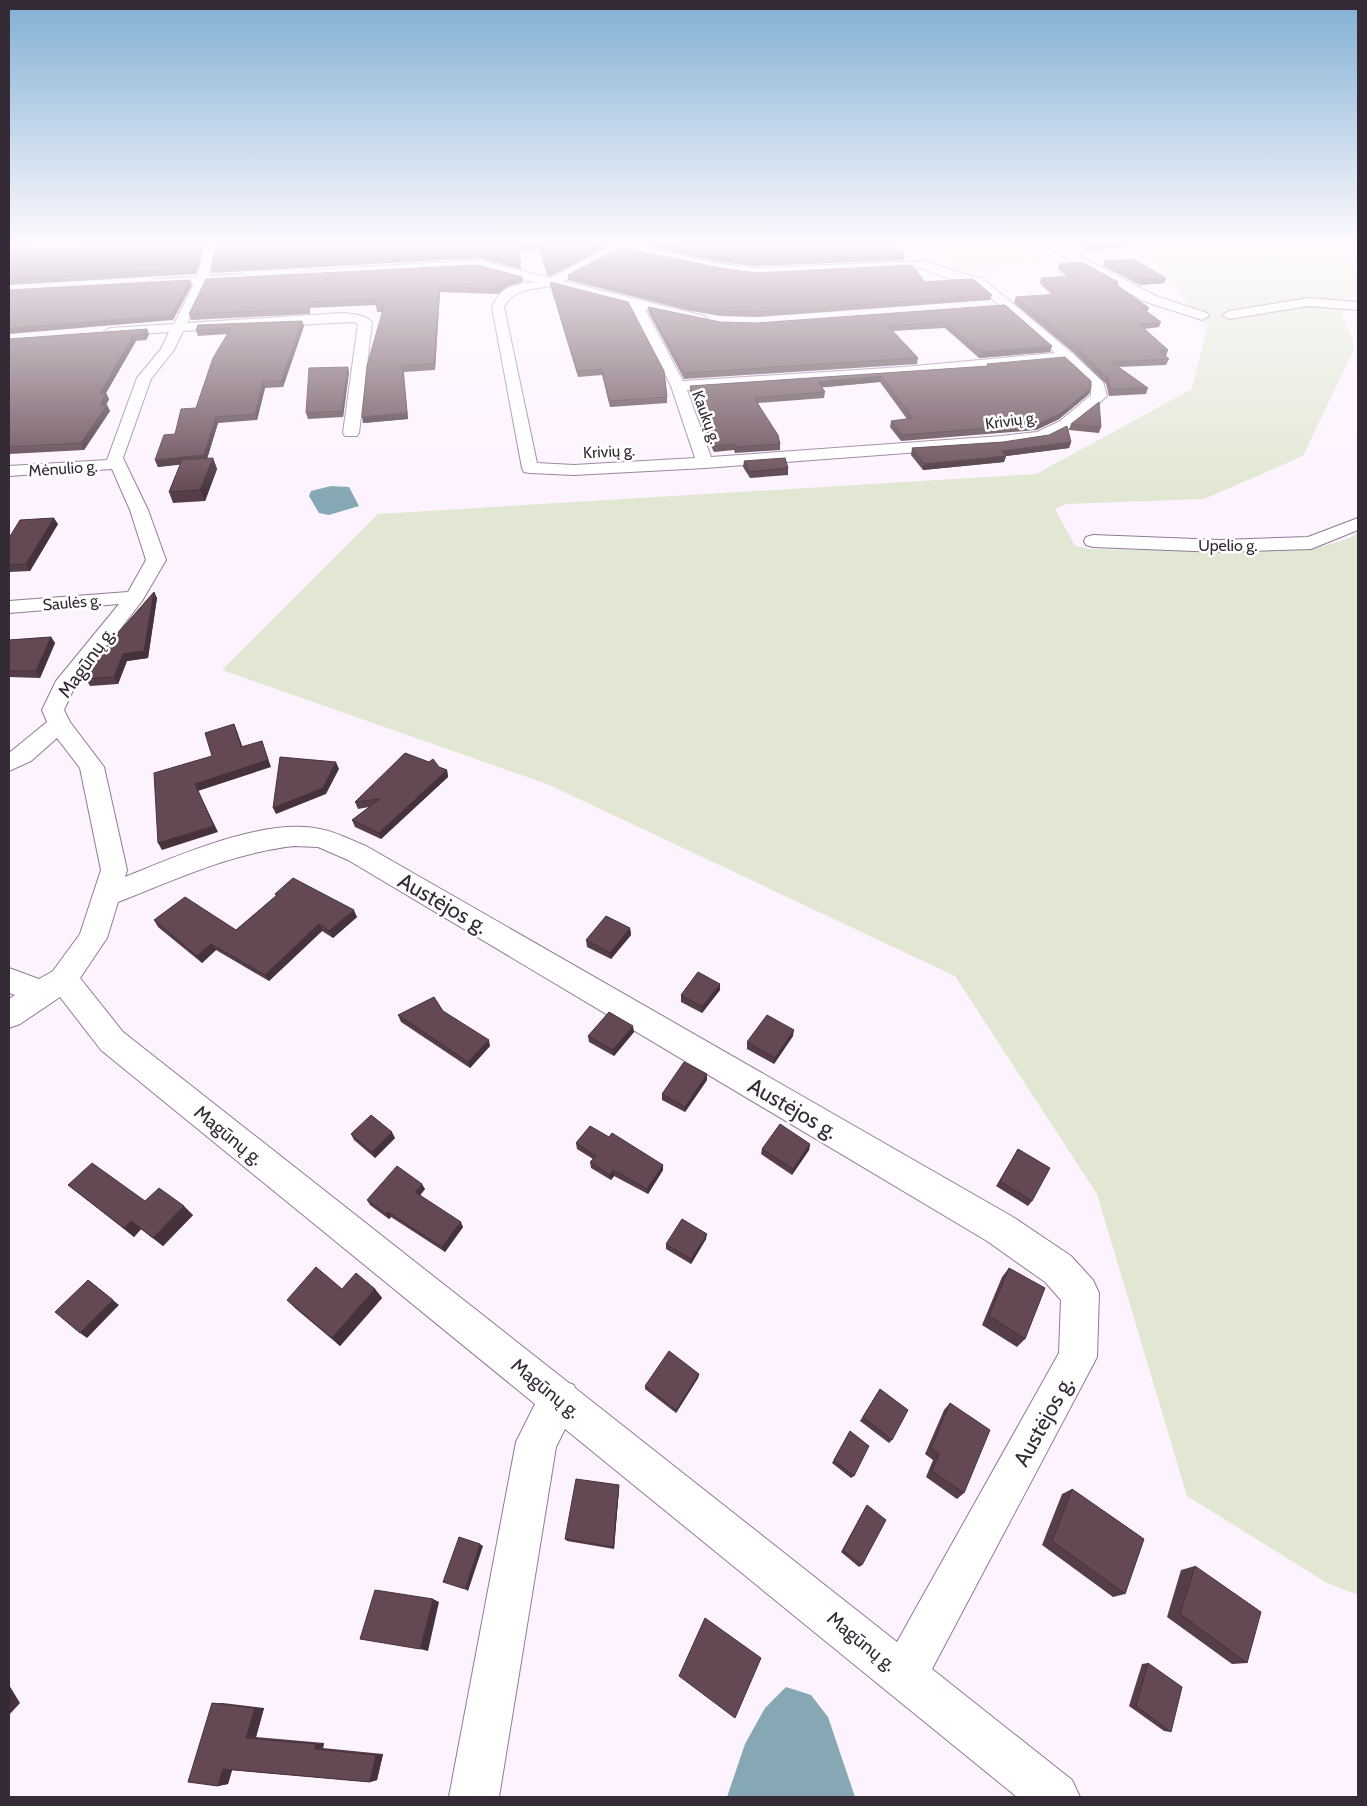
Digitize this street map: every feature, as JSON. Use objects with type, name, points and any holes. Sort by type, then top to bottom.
[{"type":"street","points":[[94,333],[176,326]]},
{"type":"street","points":[[118,464],[115,458],[144,378],[167,350],[179,326]]},
{"type":"street","points":[[351,433],[364,326]]},
{"type":"street","name":"Krivių g.","points":[[502,326],[530,468],[574,470],[705,463],[1040,436],[1066,424],[1100,396],[1098,385],[1032,326]]},
{"type":"street","name":"Kaukų g.","points":[[647,326],[678,386],[705,463]]},
{"type":"street","points":[[678,386],[903,371],[1067,356]]},
{"type":"street","name":"Mėnulio g.","points":[[9,472],[118,464]]},
{"type":"street","name":"Magūnų g.","points":[[118,464],[139,510],[156,560],[136,597],[64,686],[53,710],[59,724],[92,767],[114,870],[94,938],[52,986],[112,1041],[1055,1797]]},
{"type":"street","name":"Upelio g.","points":[[1093,541],[1220,546],[1311,543],[1358,523]]},
{"type":"street","name":"Saulės g.","points":[[9,607],[136,597]]},
{"type":"street","points":[[9,763],[23,755],[59,724]]},
{"type":"street","name":"Austėjos g.","points":[[105,896],[231,848],[277,838],[318,838],[358,853],[1000,1229],[1058,1269],[1080,1293],[1078,1356],[904,1675]]},
{"type":"street","points":[[9,980],[52,986]]},
{"type":"street","points":[[9,1015],[52,986]]},
{"type":"street","points":[[474,1797],[536,1442],[560,1399]]},
{"type":"green space","points":[[1347,326],[1355,347],[1303,456],[1204,499],[1066,504],[1055,509],[1075,546],[1089,549],[1282,551],[1324,546],[1358,533],[1358,1595],[1327,1583],[1187,1496],[1097,1194],[955,976],[547,784],[222,670],[378,514],[1036,474],[1192,389],[1207,327]]},
{"type":"water","points":[[331,486],[349,487],[359,506],[329,515],[319,513],[309,496],[311,491]]},
{"type":"water","points":[[786,1687],[811,1695],[828,1717],[855,1797],[727,1797],[745,1744],[765,1708]]},
{"type":"building","points":[[9,326],[30,326],[9,328]]},
{"type":"building","points":[[197,326],[300,326],[281,381],[263,382],[255,414],[216,417],[204,455],[155,460],[164,435],[175,434],[181,409],[196,408],[213,358],[231,328],[196,330]]},
{"type":"building","points":[[378,326],[436,326],[434,364],[402,366],[407,413],[362,417],[367,366]]},
{"type":"building","points":[[563,326],[641,326],[664,371],[667,397],[609,401],[602,369],[577,371]]},
{"type":"building","points":[[659,326],[888,326],[918,358],[684,373]]},
{"type":"building","points":[[951,326],[1029,326],[1052,346],[980,352]]},
{"type":"building","points":[[1051,326],[1142,326],[1168,350],[1159,351],[1169,359],[1111,362],[1148,388],[1111,389],[1108,378]]},
{"type":"building","points":[[147,329],[143,335],[133,335],[100,394],[106,393],[100,406],[107,405],[81,443],[9,447],[9,339]]},
{"type":"building","points":[[1065,357],[1091,381],[1091,388],[1061,413],[1038,424],[902,435],[891,421],[913,418],[881,376],[818,382],[825,392],[754,398],[778,435],[780,444],[736,447],[734,444],[714,446],[690,386],[989,366],[987,364]]},
{"type":"building","points":[[348,367],[342,411],[306,413],[309,368]]},
{"type":"building","points":[[1099,402],[1101,427],[1071,424]]},
{"type":"building","points":[[1067,426],[1071,442],[1002,451],[1006,456],[924,464],[912,448],[1003,442],[1049,435]]},
{"type":"building","points":[[213,458],[200,490],[169,492],[182,460]]},
{"type":"building","points":[[785,458],[788,468],[750,472],[744,461]]},
{"type":"building","points":[[54,518],[26,564],[9,565],[9,538],[20,520]]},
{"type":"building","points":[[154,592],[144,651],[123,654],[114,677],[86,679],[96,658]]},
{"type":"building","points":[[51,637],[36,671],[9,671],[9,640]]},
{"type":"building","points":[[234,724],[241,747],[262,741],[268,760],[195,784],[214,826],[158,843],[154,773],[212,756],[205,733]]},
{"type":"building","points":[[405,753],[429,762],[433,759],[439,767],[447,770],[379,833],[352,820],[380,799],[355,802]]},
{"type":"building","points":[[280,757],[336,762],[323,788],[273,808]]},
{"type":"building","points":[[293,878],[354,910],[329,931],[319,924],[265,975],[211,944],[197,956],[154,920],[185,897],[236,930],[277,895],[275,894]]},
{"type":"building","points":[[606,916],[630,928],[610,953],[586,940]]},
{"type":"building","points":[[698,972],[720,984],[702,1007],[681,995]]},
{"type":"building","points":[[434,997],[443,1011],[489,1040],[468,1062],[398,1015]]},
{"type":"building","points":[[609,1012],[633,1026],[613,1050],[588,1036]]},
{"type":"building","points":[[767,1015],[794,1030],[775,1058],[747,1042]]},
{"type":"building","points":[[684,1062],[707,1074],[685,1107],[662,1094]]},
{"type":"building","points":[[371,1115],[392,1132],[372,1152],[351,1134]]},
{"type":"building","points":[[780,1124],[810,1144],[793,1169],[762,1149]]},
{"type":"building","points":[[590,1126],[609,1137],[612,1133],[663,1165],[647,1189],[613,1170],[610,1175],[590,1162],[596,1156],[576,1143]]},
{"type":"building","points":[[1018,1149],[1050,1168],[1032,1201],[1000,1181]]},
{"type":"building","points":[[92,1163],[145,1201],[159,1188],[184,1206],[153,1238],[131,1221],[124,1228],[68,1185]]},
{"type":"building","points":[[397,1166],[422,1184],[415,1192],[461,1222],[442,1247],[388,1212],[386,1214],[367,1200]]},
{"type":"building","points":[[682,1219],[707,1234],[691,1259],[666,1244]]},
{"type":"building","points":[[316,1267],[342,1289],[356,1273],[375,1289],[332,1338],[287,1300]]},
{"type":"building","points":[[1009,1268],[1045,1288],[1025,1339],[989,1316]]},
{"type":"building","points":[[88,1280],[113,1300],[80,1333],[55,1312]]},
{"type":"building","points":[[669,1351],[699,1374],[676,1410],[645,1386]]},
{"type":"building","points":[[880,1389],[908,1410],[892,1440],[863,1417]]},
{"type":"building","points":[[950,1403],[990,1430],[964,1493],[932,1471],[939,1454],[931,1448]]},
{"type":"building","points":[[850,1431],[869,1446],[854,1476],[834,1460]]},
{"type":"building","points":[[576,1479],[619,1485],[613,1547],[565,1539]]},
{"type":"building","points":[[1072,1489],[1144,1539],[1125,1594],[1052,1541]]},
{"type":"building","points":[[867,1505],[886,1520],[862,1565],[843,1550]]},
{"type":"building","points":[[459,1537],[480,1544],[465,1589],[443,1582]]},
{"type":"building","points":[[1195,1566],[1261,1612],[1247,1663],[1180,1614]]},
{"type":"building","points":[[375,1590],[433,1599],[420,1649],[360,1639]]},
{"type":"building","points":[[705,1618],[761,1658],[735,1718],[679,1676]]},
{"type":"building","points":[[1148,1663],[1182,1687],[1171,1732],[1136,1706]]},
{"type":"building","points":[[212,1703],[255,1708],[246,1738],[316,1744],[315,1749],[376,1755],[370,1782],[223,1769],[218,1786],[188,1782]]}]
